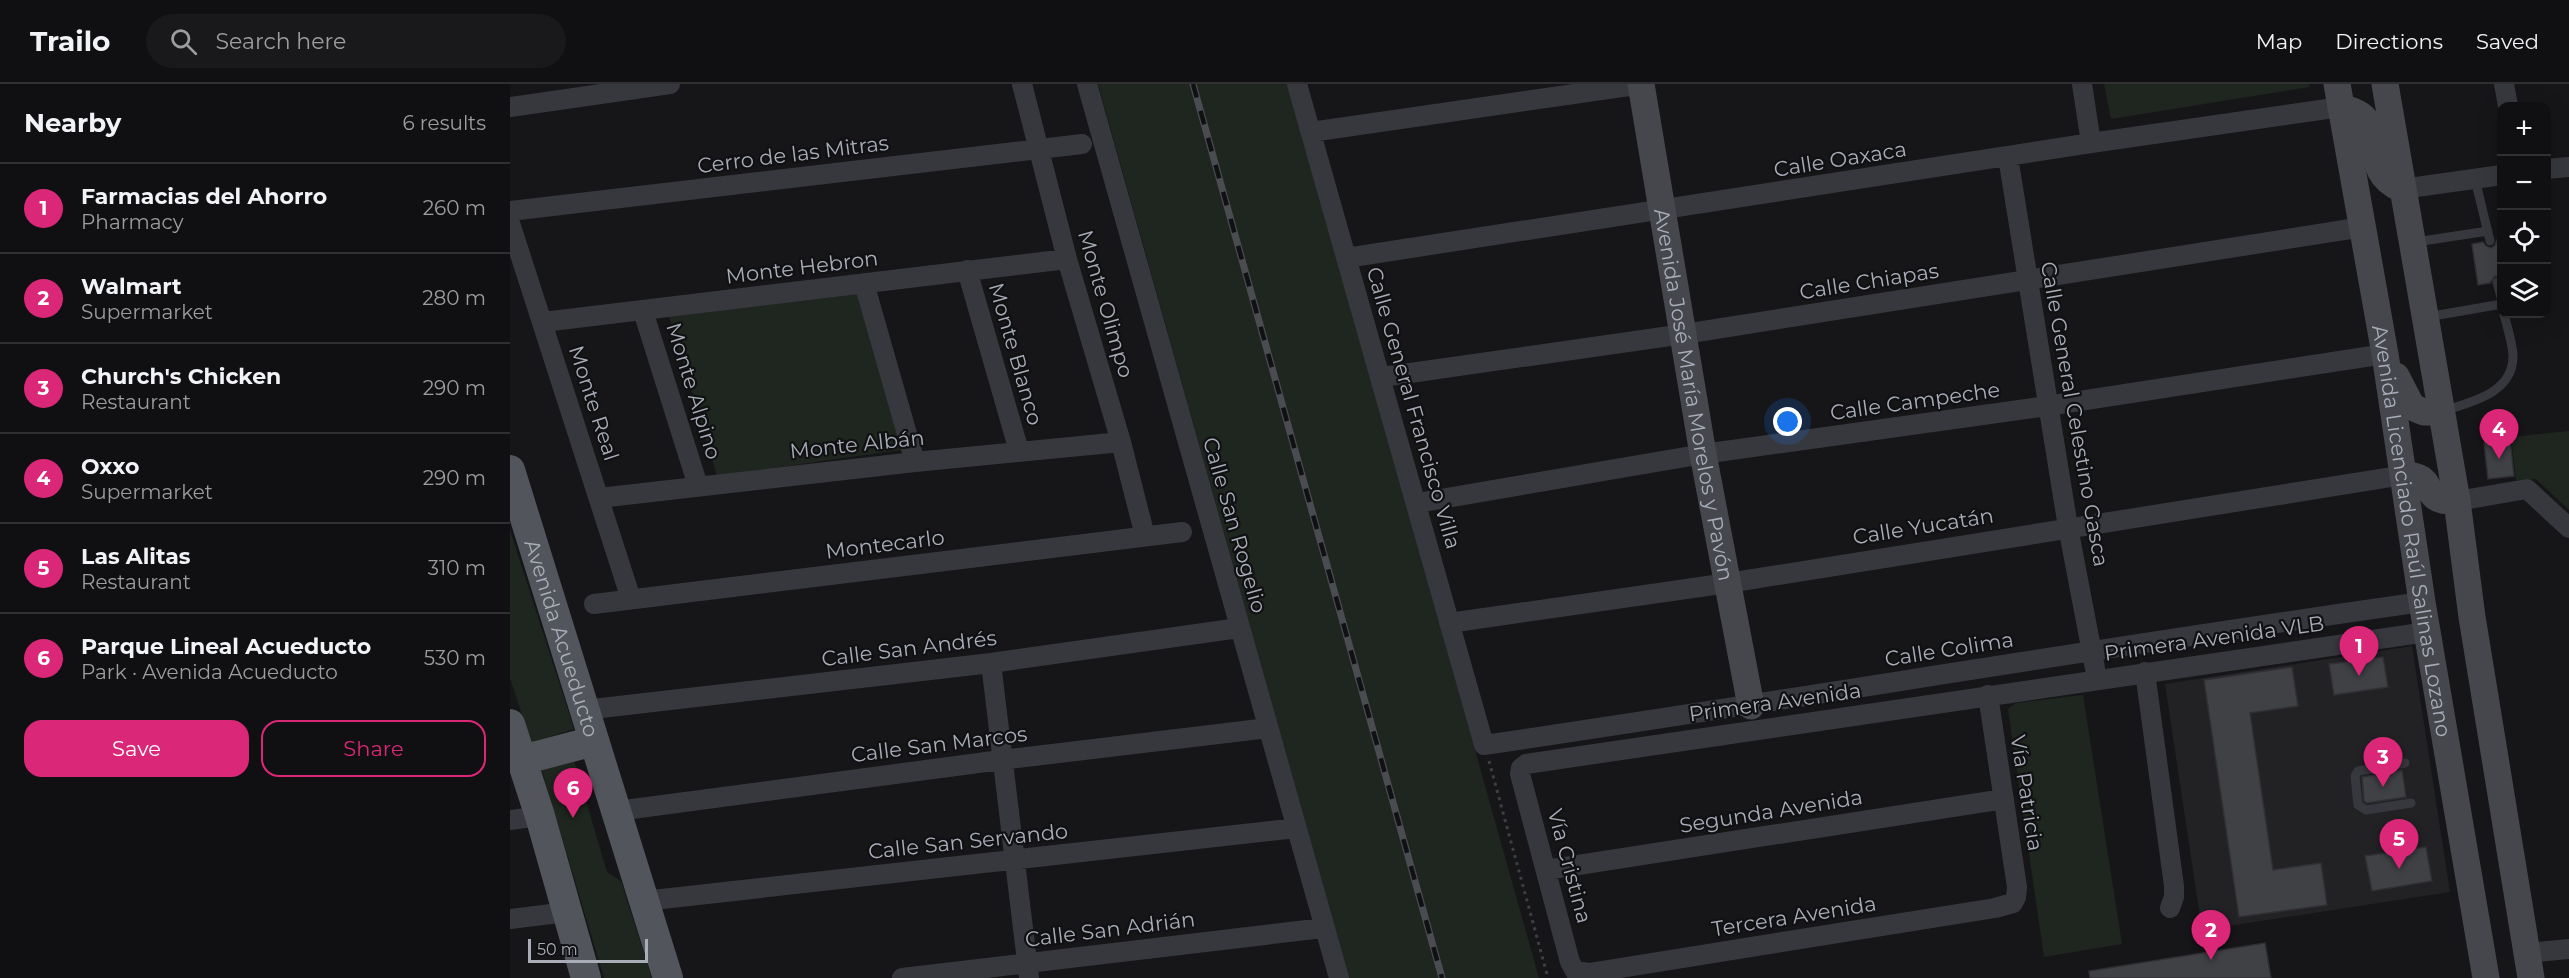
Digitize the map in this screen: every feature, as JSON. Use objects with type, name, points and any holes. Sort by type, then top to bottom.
[{"type":"main road","name":"Avenida José María Morelos y Pavón","points":[[1641,84],[1703,454],[1751,706]]},
{"type":"main road","points":[[2385,84],[2457,501],[2472,617],[2528,953]]},
{"type":"main road","points":[[2339,96],[2364,118],[2369,126],[2379,169],[2386,180],[2402,189]]},
{"type":"main road","name":"Avenida Licenciado Raúl Salinas Lozano","points":[[2339,96],[2385,354],[2422,602],[2487,978]]},
{"type":"main road","points":[[2385,354],[2412,407],[2424,412],[2441,412]]},
{"type":"main road","name":"Avenida Acueducto","points":[[510,470],[668,978]]},
{"type":"main road","points":[[2404,475],[2422,478],[2441,500],[2457,501]]},
{"type":"main road","points":[[510,724],[540,816],[586,978]]},
{"type":"main road","points":[[522,760],[594,741]]},
{"type":"main road","points":[[2481,944],[2483,931],[2496,919],[2513,919],[2528,953]]},
{"type":"street","points":[[510,107],[606,88],[670,84]]},
{"type":"street","name":"Monte Olimpo","points":[[1022,84],[1067,259],[1121,442],[1145,536]]},
{"type":"street","name":"Calle San Rogelio","points":[[1087,84],[1297,828],[1323,928],[1339,978]]},
{"type":"street","name":"Calle General Francisco Villa","points":[[1297,84],[1382,377],[1484,745]]},
{"type":"street","points":[[1311,132],[1641,84]]},
{"type":"street","points":[[2082,84],[2091,143]]},
{"type":"street","points":[[2504,84],[2507,102]]},
{"type":"street","name":"Calle Oaxaca","points":[[1346,258],[2008,157],[2339,96]]},
{"type":"street","name":"Cerro de las Mitras","points":[[510,212],[1082,144]]},
{"type":"street","name":"Calle General Celestino Gasca","points":[[2008,157],[2068,527],[2097,679]]},
{"type":"street","points":[[2551,169],[2569,167]]},
{"type":"street","points":[[2402,189],[2497,176]]},
{"type":"street","name":"Monte Real","points":[[510,223],[631,599]]},
{"type":"street","name":"Calle Chiapas","points":[[1382,377],[1684,334],[2362,227]]},
{"type":"street","name":"Monte Hebron","points":[[543,322],[1067,259]]},
{"type":"street","name":"Monte Blanco","points":[[967,270],[1019,451]]},
{"type":"street","points":[[864,283],[915,462]]},
{"type":"street","name":"Monte Alpino","points":[[644,310],[698,486]]},
{"type":"street","name":"Calle Campeche","points":[[1417,503],[1703,454],[2048,406],[2385,354]]},
{"type":"street","name":"Monte Albán","points":[[599,498],[915,462],[1121,442]]},
{"type":"street","name":"Calle Yucatán","points":[[1449,623],[1728,583],[2404,475]]},
{"type":"street","points":[[2457,501],[2527,489],[2569,528]]},
{"type":"street","name":"Montecarlo","points":[[594,604],[1182,532]]},
{"type":"street","name":"Calle Colima","points":[[1484,745],[1751,706],[2092,650],[2422,602]]},
{"type":"street","name":"Calle San Andrés","points":[[584,710],[990,663],[1239,628]]},
{"type":"street","name":"Primera Avenida VLB","points":[[2043,687],[2427,632]]},
{"type":"street","points":[[990,663],[1028,971]]},
{"type":"street","points":[[2145,672],[2174,886],[2174,897],[2169,908]]},
{"type":"street","name":"Primera Avenida","points":[[1520,774],[1524,765],[1534,762],[2043,687]]},
{"type":"street","name":"Vía Patricia","points":[[1988,695],[2017,887],[2016,897]]},
{"type":"street","name":"Calle San Marcos","points":[[617,811],[1001,760],[1268,728]]},
{"type":"street","name":"Vía Cristina","points":[[1520,774],[1570,962],[1575,971]]},
{"type":"street","name":"Segunda Avenida","points":[[1546,870],[2004,799]]},
{"type":"street","points":[[510,820],[540,816]]},
{"type":"street","name":"Calle San Servando","points":[[644,901],[1297,828]]},
{"type":"street","name":"Tercera Avenida","points":[[1575,971],[1589,973],[1995,908],[2013,903],[2016,897]]},
{"type":"street","points":[[510,919],[567,912]]},
{"type":"street","name":"Calle San Adrián","points":[[902,978],[1028,971],[1323,928]]},
{"type":"street","points":[[2528,953],[2569,949]]},
{"type":"lane","points":[[2411,243],[2489,236],[2475,179]]},
{"type":"lane","points":[[2424,317],[2497,303]]},
{"type":"lane","points":[[2441,412],[2492,393],[2508,374],[2513,355],[2505,318]]},
{"type":"lane","points":[[2405,763],[2358,771],[2355,776],[2358,805],[2366,810],[2411,803]]},
{"type":"path","points":[[1484,745],[1548,978]]},
{"type":"shaded area","points":[[1098,84],[1288,84],[1539,978],[1349,978]]},
{"type":"shaded area","points":[[2104,84],[2309,84],[2309,87],[2111,119]]},
{"type":"shaded area","points":[[860,294],[907,449],[717,476],[669,316]]},
{"type":"shaded area","points":[[2569,431],[2569,510],[2536,479],[2516,480],[2511,437]]},
{"type":"shaded area","points":[[510,530],[574,729],[531,743],[510,678]]},
{"type":"shaded area","points":[[2412,646],[2450,892],[2202,930],[2165,684]]},
{"type":"shaded area","points":[[2083,695],[2122,944],[2044,957],[2008,709],[2016,703]]},
{"type":"shaded area","points":[[573,757],[607,872],[621,881],[652,978],[604,978],[540,764]]},
{"type":"building","points":[[2497,240],[2497,276],[2490,283],[2478,285],[2472,244],[2483,242],[2491,248]]},
{"type":"building","points":[[2510,439],[2514,476],[2488,479],[2484,442]]},
{"type":"building","points":[[2383,657],[2388,687],[2334,695],[2329,664]]},
{"type":"building","points":[[2292,667],[2298,706],[2250,713],[2273,870],[2321,863],[2327,905],[2239,917],[2204,680]]},
{"type":"building","points":[[2402,770],[2406,797],[2367,803],[2364,801],[2362,777]]},
{"type":"building","points":[[2426,847],[2432,881],[2372,891],[2365,856]]},
{"type":"building","points":[[2265,943],[2271,978],[2090,978],[2089,971]]},
{"type":"railway","points":[[1193,84],[1442,978]]},
{"type":"place","name":"Oxxo","points":[[2499,459]]},
{"type":"place","name":"Farmacias del Ahorro","points":[[2359,676]]},
{"type":"place","name":"Church's Chicken","points":[[2383,787]]},
{"type":"place","name":"Parque Lineal Acueducto","points":[[573,818]]},
{"type":"place","name":"Las Alitas","points":[[2399,869]]},
{"type":"place","name":"Walmart","points":[[2211,960]]}]
